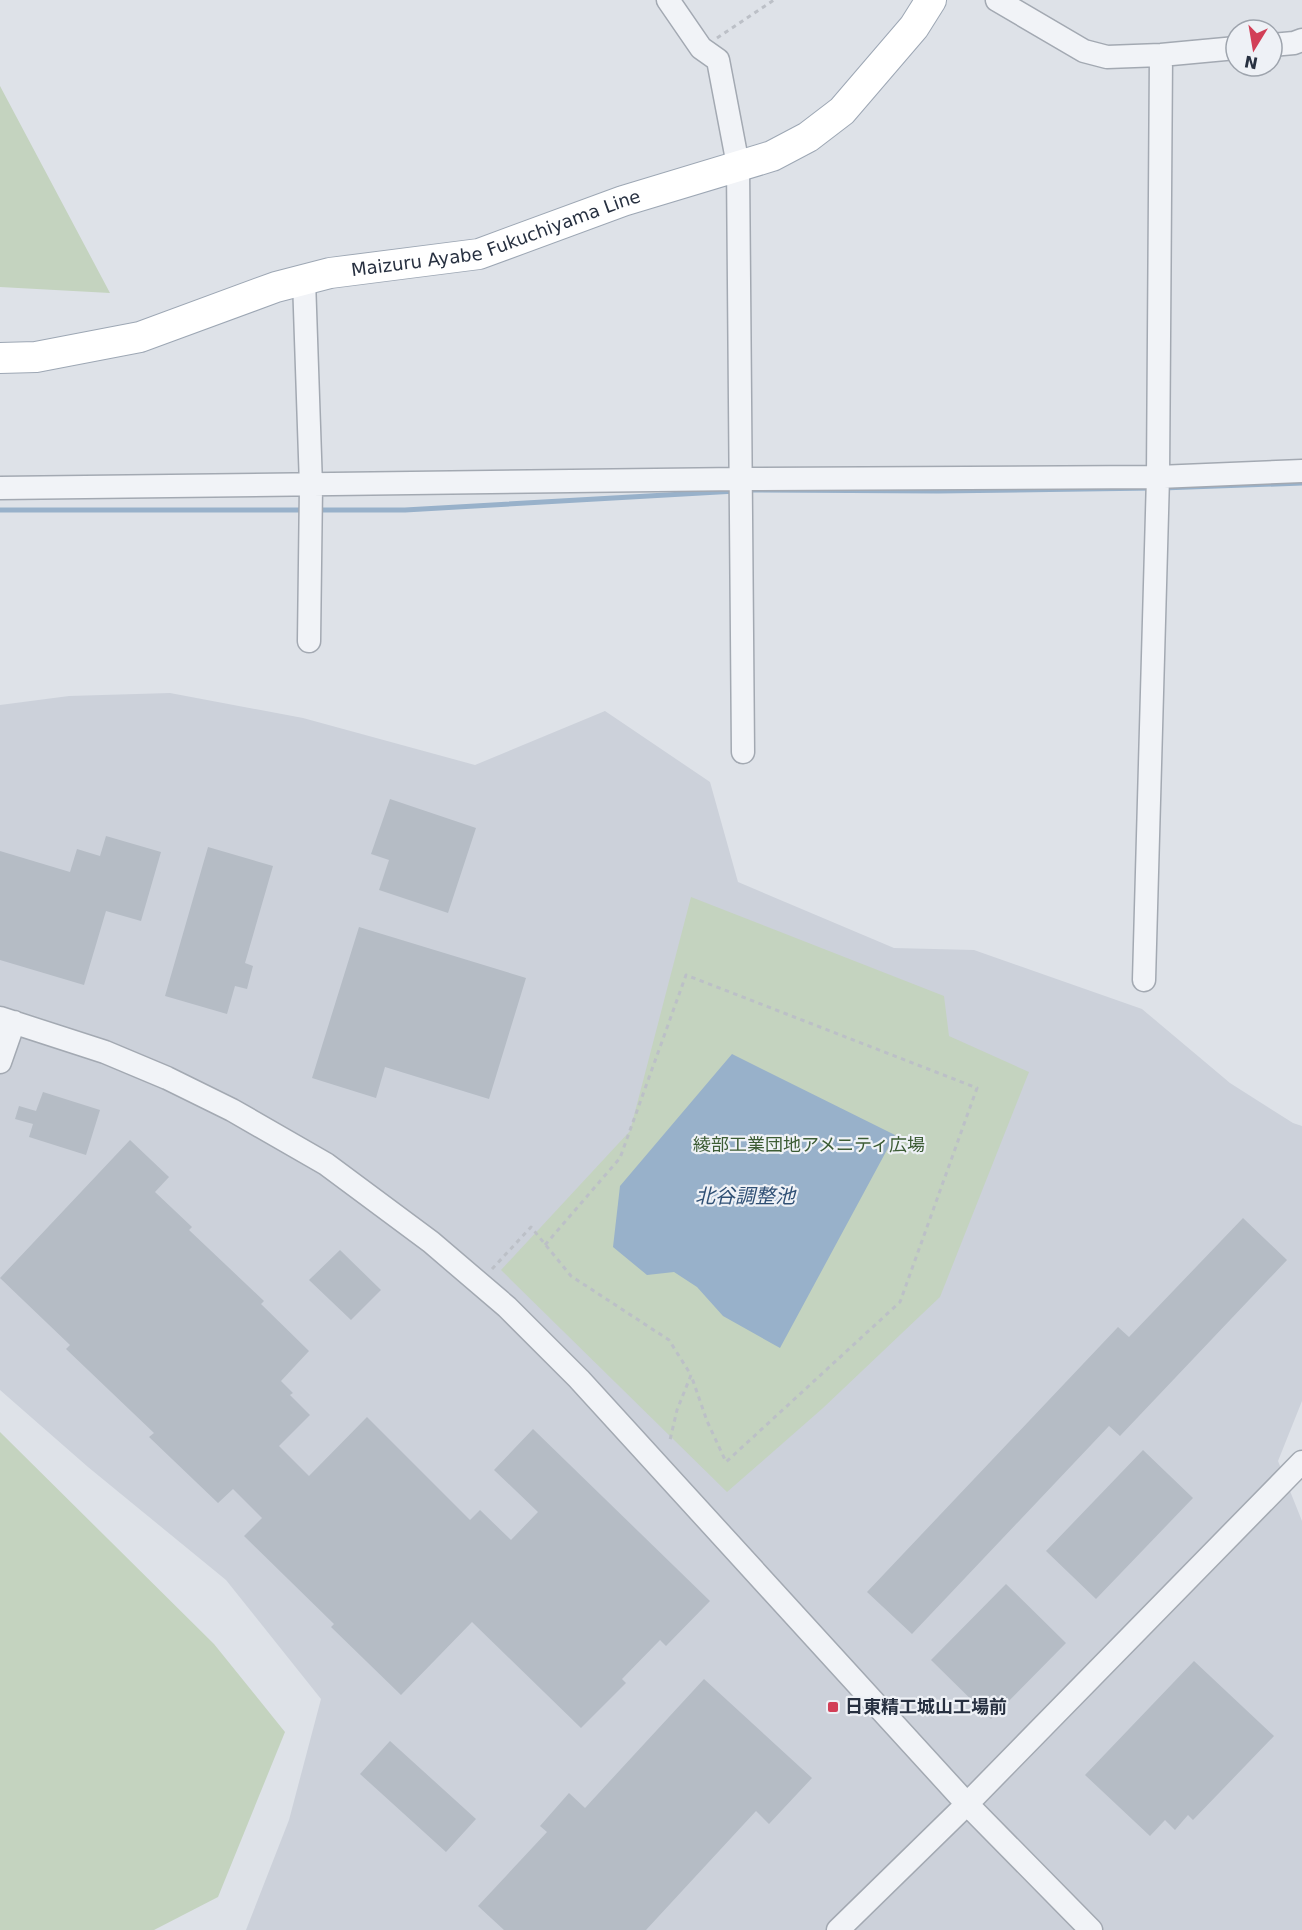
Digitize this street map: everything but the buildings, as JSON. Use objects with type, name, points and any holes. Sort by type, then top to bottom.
[{"type":"main road","name":"Maizuru Ayabe Fukuchiyama Line","points":[[0,358],[36,357],[140,337],[276,287],[330,273],[479,254],[623,201],[772,156],[808,137],[842,111],[914,27],[931,0]]},
{"type":"street","points":[[668,0],[701,48],[718,60],[738,165],[743,752]]},
{"type":"street","points":[[997,0],[1084,51],[1107,57],[1224,49]]},
{"type":"street","points":[[1144,980],[1158,477],[1161,55]]},
{"type":"street","points":[[304,280],[310,486],[309,641]]},
{"type":"street","points":[[0,488],[740,479],[1158,477],[1302,471]]},
{"type":"street","points":[[0,1062],[7,1020],[105,1052],[232,1110],[326,1164],[431,1242],[507,1307],[579,1379],[967,1804],[1091,1930]]},
{"type":"street","points":[[838,1930],[967,1804],[1301,1464]]},
{"type":"path","points":[[701,48],[774,0]]},
{"type":"path","points":[[479,1283],[531,1227],[545,1245],[571,1276],[669,1340],[691,1375],[707,1421],[726,1462],[900,1302],[977,1088],[686,975],[620,1158],[545,1245]]},
{"type":"path","points":[[670,1440],[691,1375]]},
{"type":"shaded area","points":[[170,693],[303,718],[475,765],[605,711],[710,782],[738,882],[894,948],[974,950],[1142,1009],[1230,1083],[1293,1123],[1302,1126],[1302,1401],[1278,1461],[1302,1521],[1302,1930],[246,1930],[289,1820],[321,1699],[226,1580],[88,1467],[0,1390],[0,705],[69,696]]},
{"type":"green space","points":[[0,86],[110,293],[0,287]]},
{"type":"green space","name":"綾部工業団地アメニティ広場","points":[[691,897],[944,996],[949,1036],[1029,1072],[940,1297],[823,1408],[727,1492],[501,1270],[630,1131]]},
{"type":"green space","points":[[0,1432],[214,1644],[285,1732],[218,1897],[154,1930],[0,1930]]},
{"type":"water","name":"北谷調整池","points":[[732,1054],[895,1135],[780,1348],[723,1316],[697,1287],[674,1272],[647,1275],[613,1247],[620,1186]]},
{"type":"waterway","points":[[1162,488],[1302,483]]},
{"type":"waterway","points":[[745,490],[938,491],[1153,488]]},
{"type":"waterway","points":[[317,510],[405,510],[736,491]]},
{"type":"waterway","points":[[0,510],[304,510]]},
{"type":"place","name":"日東精工城山工場前","points":[[833,1707]]}]
